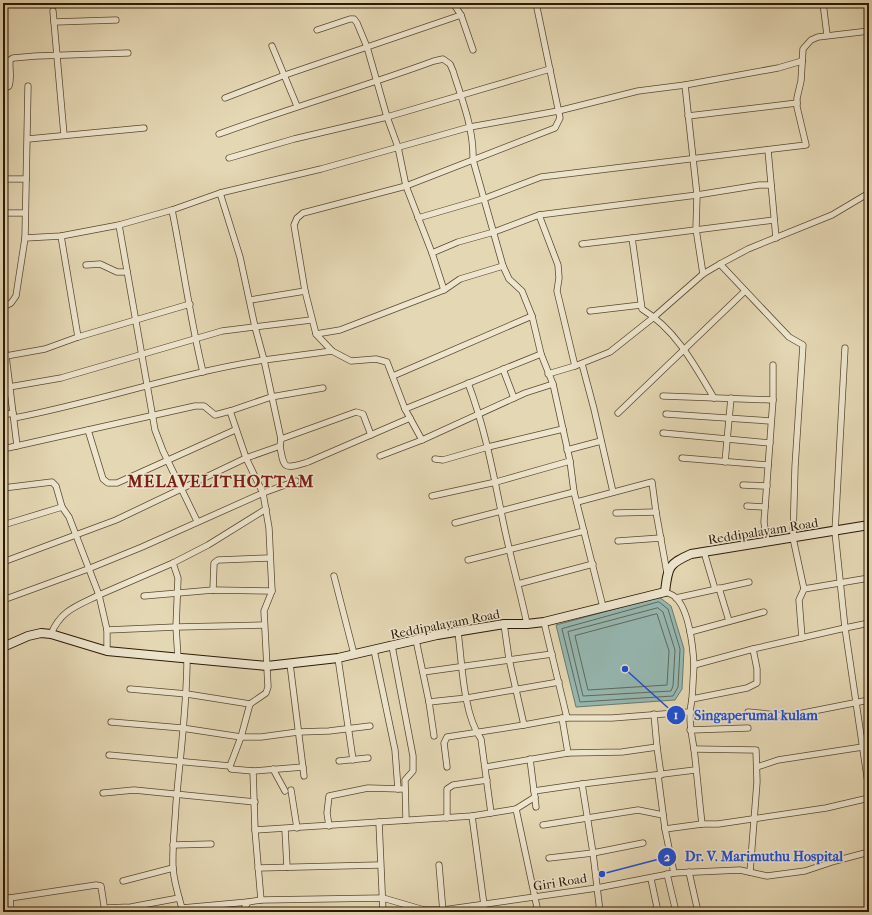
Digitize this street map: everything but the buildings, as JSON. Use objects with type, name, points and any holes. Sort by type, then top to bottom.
[{"type":"main road","name":"Reddipalayam Road","points":[[668,573],[674,562],[691,554],[835,532],[869,525]]},
{"type":"main road","points":[[665,592],[668,573]]},
{"type":"main road","name":"Reddipalayam Road","points":[[3,647],[28,636],[41,633],[51,634],[107,651],[267,666],[338,658],[416,640],[504,624],[544,622],[665,592]]},
{"type":"street","points":[[453,3],[460,15],[473,50]]},
{"type":"street","points":[[422,440],[405,409],[387,362],[382,360],[351,362],[332,351],[316,334],[311,320],[294,225],[297,218],[303,213],[406,186],[555,128],[560,118],[536,3]]},
{"type":"street","points":[[823,3],[827,35]]},
{"type":"street","points":[[53,10],[64,135]]},
{"type":"street","points":[[225,98],[285,75],[460,15]]},
{"type":"street","points":[[317,30],[350,18],[354,19],[367,47],[387,117],[398,147],[406,186],[432,253],[444,290]]},
{"type":"street","points":[[54,22],[116,20]]},
{"type":"street","points":[[418,218],[483,199],[541,177],[806,145],[797,102],[801,81],[803,49],[811,40],[827,35],[869,31]]},
{"type":"street","points":[[272,46],[297,106]]},
{"type":"street","points":[[3,88],[9,86],[11,81],[6,65],[12,58],[128,53]]},
{"type":"street","points":[[219,134],[297,106],[378,82],[443,59],[450,64],[454,71],[470,127],[473,142],[473,160],[503,266],[510,279],[522,291],[532,316],[541,354],[553,384],[570,461],[574,492],[603,607]]},
{"type":"street","points":[[25,238],[61,236],[119,225],[172,210],[220,193],[321,169],[470,127],[558,111],[638,91],[685,85],[778,68],[802,61]]},
{"type":"street","points":[[229,158],[294,139],[387,117],[550,69]]},
{"type":"street","points":[[685,85],[697,195],[696,229],[703,274]]},
{"type":"street","points":[[3,307],[11,303],[16,296],[25,238],[28,86]]},
{"type":"street","points":[[688,116],[797,102]]},
{"type":"street","points":[[28,139],[144,128]]},
{"type":"street","points":[[768,150],[776,238]]},
{"type":"street","points":[[3,179],[26,179]]},
{"type":"street","points":[[432,253],[458,242],[494,232],[539,214],[697,195],[760,184],[771,184]]},
{"type":"street","points":[[220,193],[240,257],[255,327],[264,360],[281,439],[280,446],[282,462],[286,466],[292,467],[308,462],[410,418]]},
{"type":"street","points":[[548,374],[582,364],[610,352],[654,317],[703,274],[720,264],[748,249],[832,216],[869,193]]},
{"type":"street","points":[[172,210],[190,304],[194,337],[203,372]]},
{"type":"street","points":[[3,213],[25,213]]},
{"type":"street","points":[[539,214],[558,265],[559,278],[557,291],[575,366]]},
{"type":"street","points":[[582,244],[774,220]]},
{"type":"street","points":[[119,225],[156,430],[168,460],[197,521]]},
{"type":"street","points":[[61,236],[78,337]]},
{"type":"street","points":[[632,238],[642,309],[654,317],[686,349],[714,398]]},
{"type":"street","points":[[86,265],[100,264],[117,272],[127,272]]},
{"type":"street","points":[[720,264],[789,337],[803,345],[795,467],[793,538],[804,589],[799,600],[802,638]]},
{"type":"street","points":[[316,334],[340,330],[444,290],[460,279],[503,266]]},
{"type":"street","points":[[250,300],[306,291]]},
{"type":"street","points":[[618,412],[686,349],[745,291]]},
{"type":"street","points":[[6,356],[46,349],[78,337],[190,304]]},
{"type":"street","points":[[590,311],[641,305]]},
{"type":"street","points":[[393,376],[532,316]]},
{"type":"street","points":[[9,387],[61,378],[194,337],[222,330],[311,320]]},
{"type":"street","points":[[3,344],[6,356],[17,446]]},
{"type":"street","points":[[845,348],[835,532],[845,628],[869,790]]},
{"type":"street","points":[[3,415],[14,416],[62,409],[227,366],[332,351]]},
{"type":"street","points":[[405,409],[541,354]]},
{"type":"street","points":[[582,364],[613,492]]},
{"type":"street","points":[[766,542],[764,522],[770,443],[773,365]]},
{"type":"street","points":[[503,369],[514,398]]},
{"type":"street","points":[[468,383],[480,414],[527,624]]},
{"type":"street","points":[[380,456],[422,440],[514,398],[553,384]]},
{"type":"street","points":[[3,449],[195,406],[204,406],[215,415],[271,397],[323,388]]},
{"type":"street","points":[[663,396],[772,400]]},
{"type":"street","points":[[725,462],[731,398]]},
{"type":"street","points":[[230,411],[246,458],[263,493],[269,528],[272,591],[264,611],[268,687],[266,693],[250,704],[241,737],[230,766]]},
{"type":"street","points":[[281,439],[356,412],[363,414],[371,436]]},
{"type":"street","points":[[666,414],[771,421]]},
{"type":"street","points":[[435,459],[443,460],[488,447],[563,429]]},
{"type":"street","points":[[88,430],[103,479],[108,483],[117,483],[236,430]]},
{"type":"street","points":[[663,433],[770,443]]},
{"type":"street","points":[[567,450],[601,441]]},
{"type":"street","points":[[3,562],[116,520],[182,490],[246,458],[280,446]]},
{"type":"street","points":[[682,458],[768,466]]},
{"type":"street","points":[[432,496],[496,482],[570,461]]},
{"type":"street","points":[[3,600],[88,569],[142,547],[197,521],[263,493],[296,481]]},
{"type":"street","points":[[3,488],[52,482],[56,486],[62,507],[69,517],[75,536],[99,595],[107,630],[107,651]]},
{"type":"street","points":[[577,502],[652,482],[656,512],[668,573]]},
{"type":"street","points":[[743,485],[766,486]]},
{"type":"street","points":[[455,523],[574,492]]},
{"type":"street","points":[[747,506],[765,507]]},
{"type":"street","points":[[3,524],[62,507]]},
{"type":"street","points":[[51,634],[55,624],[62,614],[99,595],[173,563],[208,545],[266,509]]},
{"type":"street","points":[[616,513],[656,512]]},
{"type":"street","points":[[468,560],[584,531]]},
{"type":"street","points":[[618,541],[661,538]]},
{"type":"street","points":[[704,552],[729,621]]},
{"type":"street","points":[[213,590],[214,563],[218,560],[270,558]]},
{"type":"street","points":[[173,563],[178,578],[176,627],[178,658]]},
{"type":"street","points":[[518,584],[593,564]]},
{"type":"street","points":[[334,576],[354,654]]},
{"type":"street","points":[[804,589],[869,578]]},
{"type":"street","points":[[676,598],[749,582]]},
{"type":"street","points":[[144,596],[213,590],[272,591]]},
{"type":"street","points":[[665,592],[676,598],[686,614],[690,632],[694,665],[692,699],[689,712],[690,730],[694,749],[695,770],[702,824]]},
{"type":"street","points":[[690,632],[764,612]]},
{"type":"street","points":[[544,622],[559,682],[568,753]]},
{"type":"street","points":[[694,665],[753,649],[869,622]]},
{"type":"street","points":[[504,624],[509,659],[524,725]]},
{"type":"street","points":[[107,630],[264,625]]},
{"type":"street","points":[[458,632],[467,698],[476,731],[482,739],[492,813]]},
{"type":"street","points":[[416,640],[429,702],[434,736]]},
{"type":"street","points":[[392,646],[413,756],[413,771],[406,778],[406,820]]},
{"type":"street","points":[[692,699],[747,688],[757,683],[757,669],[753,649]]},
{"type":"street","points":[[374,650],[396,750],[398,789]]},
{"type":"street","points":[[423,672],[463,665],[552,654]]},
{"type":"street","points":[[338,658],[352,760]]},
{"type":"street","points":[[183,910],[173,868],[173,845],[182,728],[187,694],[187,659]]},
{"type":"street","points":[[290,664],[304,776]]},
{"type":"street","points":[[429,702],[467,698],[559,682]]},
{"type":"street","points":[[130,689],[187,694],[250,704]]},
{"type":"street","points":[[748,712],[788,716],[869,700]]},
{"type":"street","points":[[447,767],[445,738],[476,731],[564,718],[612,718],[689,712]]},
{"type":"street","points":[[654,714],[663,815],[674,873]]},
{"type":"street","points":[[111,722],[182,728],[241,737],[261,737],[298,732],[329,731],[370,726]]},
{"type":"street","points":[[690,730],[748,728]]},
{"type":"street","points":[[757,767],[778,760],[869,746]]},
{"type":"street","points":[[486,767],[568,753],[622,752],[657,747]]},
{"type":"street","points":[[694,749],[756,750],[757,767],[755,819],[750,872]]},
{"type":"street","points":[[109,755],[230,766],[235,770],[253,771],[303,767]]},
{"type":"street","points":[[339,761],[368,758]]},
{"type":"street","points":[[530,759],[536,807]]},
{"type":"street","points":[[273,769],[288,791],[297,828]]},
{"type":"street","points":[[255,830],[472,816],[516,809],[534,794],[582,784],[695,770]]},
{"type":"street","points":[[253,771],[255,830],[261,900]]},
{"type":"street","points":[[447,818],[446,789],[453,785],[487,780]]},
{"type":"street","points":[[582,784],[588,817],[600,912]]},
{"type":"street","points":[[329,826],[327,813],[329,796],[368,788],[405,789]]},
{"type":"street","points":[[103,793],[134,790],[254,802]]},
{"type":"street","points":[[665,829],[755,819],[826,808],[869,798]]},
{"type":"street","points":[[516,809],[538,912]]},
{"type":"street","points":[[543,825],[638,810],[663,815]]},
{"type":"street","points":[[472,816],[484,905]]},
{"type":"street","points":[[379,822],[379,865],[383,912]]},
{"type":"street","points":[[285,829],[287,867]]},
{"type":"street","points":[[549,858],[593,853],[643,843]]},
{"type":"street","points":[[173,845],[211,844]]},
{"type":"street","name":"Giri Road","points":[[183,910],[261,900],[383,898],[424,911],[443,911],[597,888],[650,879],[674,873],[740,870],[767,876],[805,871],[869,852]]},
{"type":"street","points":[[258,868],[379,865]]},
{"type":"street","points":[[439,865],[443,911]]},
{"type":"street","points":[[123,881],[173,868]]},
{"type":"street","points":[[689,872],[698,912]]},
{"type":"street","points":[[667,874],[676,912]]},
{"type":"street","points":[[650,879],[658,912]]},
{"type":"street","points":[[3,898],[96,885],[101,886],[105,910],[131,907],[179,898]]},
{"type":"street","points":[[10,898],[12,912]]},
{"type":"street","points":[[242,912],[248,902]]},
{"type":"water","points":[[659,597],[671,606],[684,649],[682,689],[675,700],[576,707],[556,625]]},
{"type":"place","name":"Singaperumal kulam","points":[[625,669]]},
{"type":"place","name":"Dr. V. Marimuthu Hospital","points":[[602,874]]},
{"type":"district","name":"MELAVELITHOTTAM","points":[[221,481]]}]
